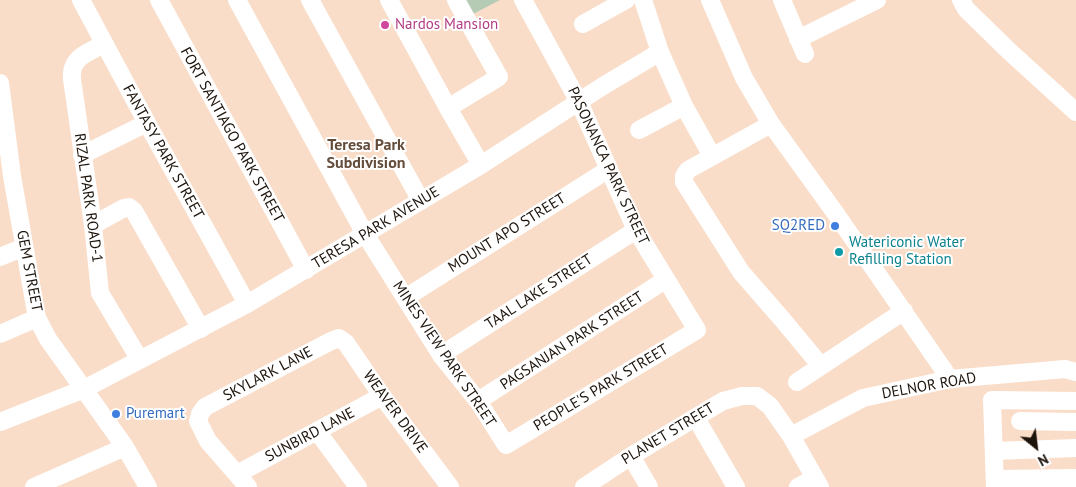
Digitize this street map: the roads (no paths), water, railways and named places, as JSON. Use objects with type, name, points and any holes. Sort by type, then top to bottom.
[{"type":"street","name":"FANTASY PARK STREET","points":[[81,0],[146,123],[247,304]]},
{"type":"street","name":"FORT SANTIAGO PARK STREET","points":[[158,0],[306,270]]},
{"type":"street","name":"MINES VIEW PARK STREET","points":[[237,0],[365,234],[441,354],[478,401],[506,446]]},
{"type":"street","points":[[310,0],[421,201]]},
{"type":"street","points":[[389,0],[481,165]]},
{"type":"street","points":[[448,108],[499,77],[456,0]]},
{"type":"street","name":"PASONANCA PARK STREET","points":[[523,0],[579,102],[636,230],[697,330]]},
{"type":"street","points":[[583,24],[603,5],[626,0]]},
{"type":"street","points":[[643,0],[660,52],[684,106],[712,156]]},
{"type":"street","points":[[710,0],[744,78],[771,124],[950,379]]},
{"type":"street","points":[[782,0],[801,47],[877,0]]},
{"type":"street","points":[[961,0],[969,12],[1009,51],[1076,112]]},
{"type":"street","name":"RIZAL PARK ROAD-1","points":[[104,44],[79,58],[73,64],[71,71],[93,225],[100,292],[140,360]]},
{"type":"street","name":"TERESA PARK AVENUE","points":[[0,422],[84,389],[247,304],[481,165],[660,52]]},
{"type":"street","name":"GEM STREET","points":[[0,83],[6,179],[24,247],[37,318],[48,339],[125,448],[148,487]]},
{"type":"street","points":[[639,130],[684,106]]},
{"type":"street","points":[[82,155],[146,123]]},
{"type":"street","points":[[771,124],[688,170],[684,176],[684,182],[741,272],[821,366]]},
{"type":"street","name":"MOUNT APO STREET","points":[[405,298],[609,169]]},
{"type":"street","points":[[93,225],[124,208],[134,211],[201,328]]},
{"type":"street","name":"TAAL LAKE STREET","points":[[441,354],[636,230]]},
{"type":"street","points":[[0,257],[24,247]]},
{"type":"street","name":"PAGSANJAN PARK STREET","points":[[478,401],[666,280]]},
{"type":"street","points":[[797,382],[904,311]]},
{"type":"street","points":[[0,334],[37,318]]},
{"type":"street","name":"PEOPLE'S PARK STREET","points":[[506,446],[697,330]]},
{"type":"street","name":"WEAVER DRIVE","points":[[339,338],[346,343],[382,396],[450,487]]},
{"type":"street","name":"SKYLARK LANE","points":[[243,481],[208,441],[198,421],[200,414],[205,408],[331,340],[339,338]]},
{"type":"street","name":"DELNOR ROAD","points":[[791,436],[863,398],[950,379],[1065,369],[1076,372]]},
{"type":"street","name":"SUNBIRD LANE","points":[[243,481],[317,431],[382,396]]},
{"type":"street","name":"PLANET STREET","points":[[584,487],[631,456],[723,401],[742,396],[757,396],[770,406],[791,436]]},
{"type":"street","points":[[1076,401],[992,400],[995,483],[1041,483],[1076,478]]},
{"type":"street","points":[[1019,400],[1020,450]]},
{"type":"street","points":[[696,418],[736,487]]},
{"type":"street","points":[[1020,421],[1076,422]]},
{"type":"street","points":[[317,431],[358,487]]},
{"type":"street","points":[[791,436],[817,482],[798,487]]},
{"type":"street","points":[[34,487],[125,448]]},
{"type":"street","points":[[994,451],[1076,448]]},
{"type":"street","points":[[631,456],[648,487]]},
{"type":"place","name":"Nardos Mansion","points":[[385,25]]},
{"type":"place","name":"SQ2RED","points":[[835,226]]},
{"type":"place","name":"Watericonic Water Refilling Station","points":[[839,252]]},
{"type":"place","name":"Puremart","points":[[116,414]]},
{"type":"district","name":"Teresa Park Subdivision","points":[[366,154]]}]
